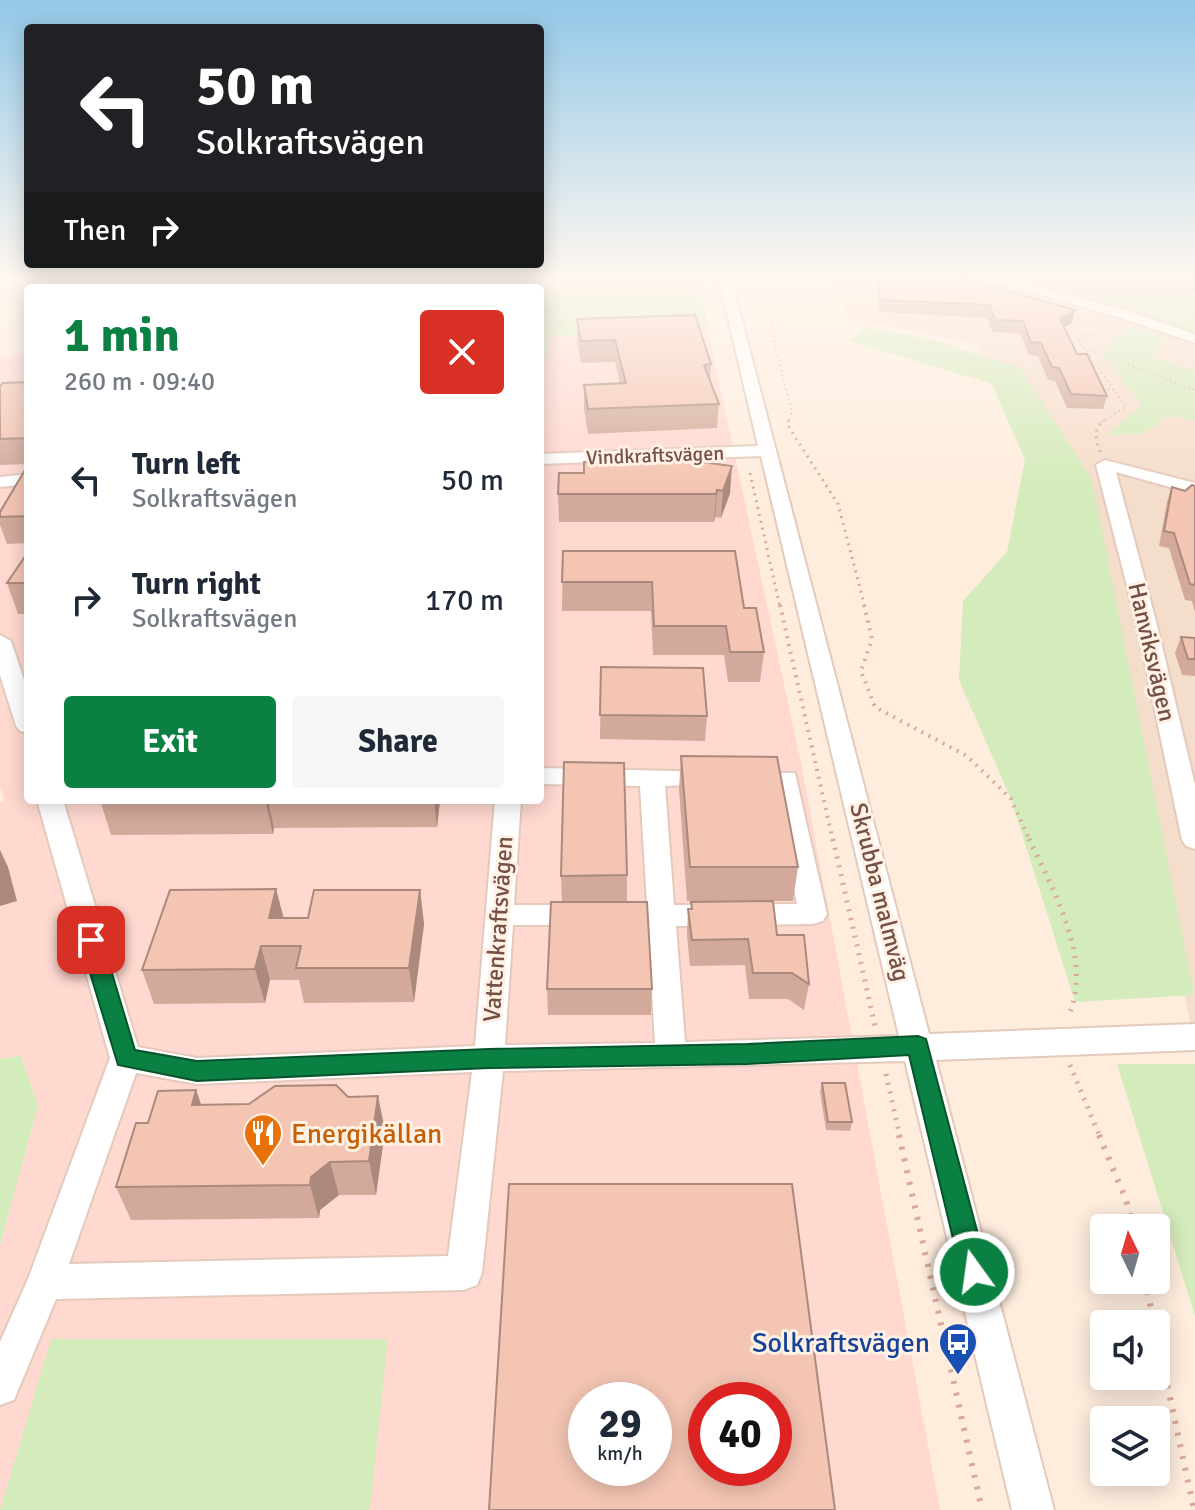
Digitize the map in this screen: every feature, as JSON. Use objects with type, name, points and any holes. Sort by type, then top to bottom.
[{"type":"street","name":"Skrubba malmväg","points":[[738,345],[758,451],[918,1045],[1033,1510]]},
{"type":"street","name":"Vindkraftsvägen","points":[[544,459],[758,451]]},
{"type":"street","name":"Hanviksvägen","points":[[1195,489],[1105,465],[1147,625],[1195,840]]},
{"type":"street","points":[[0,482],[24,479]]},
{"type":"street","points":[[8,500],[24,495]]},
{"type":"street","points":[[12,654],[24,708]]},
{"type":"street","points":[[500,915],[813,914],[786,779],[544,776]]},
{"type":"street","points":[[652,778],[671,1055]]},
{"type":"street","points":[[0,1386],[45,1282],[126,1058],[51,804]]},
{"type":"street","name":"Vattenkraftsvägen","points":[[45,1282],[464,1273],[489,1058],[508,804]]},
{"type":"street","points":[[126,1058],[197,1071],[489,1058],[671,1055],[1195,1037]]},
{"type":"path","points":[[776,345],[792,412],[787,424],[838,504],[849,538],[872,639],[861,671],[875,707],[967,756],[1011,799],[1050,883],[1074,949],[1075,1002],[1057,1041],[1079,1081],[1130,1214]]},
{"type":"path","points":[[1082,345],[1126,407],[1100,423],[1097,430]]},
{"type":"path","points":[[1084,348],[1195,390]]},
{"type":"path","points":[[1085,364],[1096,364]]},
{"type":"path","points":[[1092,389],[1116,390]]},
{"type":"path","points":[[758,451],[880,1047],[982,1510]]},
{"type":"path","points":[[1148,1294],[1194,1510]]},
{"type":"shaded area","points":[[548,345],[711,345],[801,763],[940,1510],[0,1510],[0,1246],[38,1106],[21,1056],[0,1059],[0,803],[4,801],[0,786],[0,356],[24,355],[24,804],[544,804],[544,356],[547,355]]},
{"type":"shaded area","points":[[975,345],[1195,345],[1195,1044],[1073,470]]},
{"type":"green space","points":[[544,345],[548,345],[548,356],[544,356]]},
{"type":"green space","points":[[864,345],[952,345],[1020,368],[1092,479],[1194,995],[1075,1002],[1011,799],[959,680],[963,601],[1007,552],[1025,460],[992,384]]},
{"type":"green space","points":[[1110,345],[1159,345],[1150,356],[1195,371],[1195,420],[1167,416],[1144,434],[1106,435],[1142,406],[1102,352]]},
{"type":"green space","points":[[21,1056],[38,1106],[0,1246],[0,1059]]},
{"type":"green space","points":[[1117,1064],[1195,1064],[1195,1316],[1170,1235],[1170,1214],[1163,1214]]},
{"type":"green space","points":[[51,1339],[388,1339],[370,1510],[0,1510]]},
{"type":"building","points":[[616,345],[705,345],[711,364],[704,365],[719,404],[588,409],[584,385],[626,383]]},
{"type":"building","points":[[1042,345],[1073,345],[1077,354],[1087,354],[1107,396],[1071,394],[1059,368],[1052,367]]},
{"type":"building","points":[[24,382],[24,438],[0,439],[0,386],[3,383]]},
{"type":"building","points":[[584,462],[701,462],[732,466],[723,491],[717,490],[716,494],[558,494],[559,473],[584,473]]},
{"type":"building","points":[[24,472],[24,516],[0,517]]},
{"type":"building","points":[[1195,486],[1195,585],[1190,584],[1174,533],[1164,531],[1172,487],[1185,491]]},
{"type":"building","points":[[563,551],[735,551],[744,608],[756,608],[764,652],[730,652],[726,626],[654,626],[652,582],[562,582]]},
{"type":"building","points":[[24,558],[24,583],[7,583]]},
{"type":"building","points":[[1181,637],[1195,638],[1195,659],[1188,659]]},
{"type":"building","points":[[601,667],[703,668],[707,716],[600,715]]},
{"type":"building","points":[[681,756],[777,757],[798,867],[690,867]]},
{"type":"building","points":[[564,762],[624,763],[627,875],[561,876]]},
{"type":"building","points":[[276,889],[269,918],[308,918],[314,890],[420,890],[409,968],[296,968],[301,946],[261,946],[255,969],[142,970],[170,890]]},
{"type":"building","points":[[773,901],[777,935],[804,935],[809,984],[792,973],[753,973],[748,939],[692,940],[688,909],[692,909],[691,902]]},
{"type":"building","points":[[551,902],[647,902],[652,989],[547,989]]},
{"type":"building","points":[[822,1083],[845,1083],[852,1122],[828,1122]]},
{"type":"building","points":[[336,1085],[348,1097],[378,1096],[369,1161],[330,1162],[311,1177],[310,1185],[116,1187],[136,1123],[148,1123],[158,1091],[196,1090],[192,1105],[249,1104],[275,1086]]},
{"type":"building","points":[[509,1184],[792,1184],[835,1510],[489,1510]]},
{"type":"place","name":"Energikällan","points":[[263,1167]]},
{"type":"place","name":"Solkraftsvägen","points":[[958,1376]]},
{"type":"route","points":[[91,940],[126,1058],[197,1071],[489,1058],[747,1054],[918,1045],[974,1272]]}]
